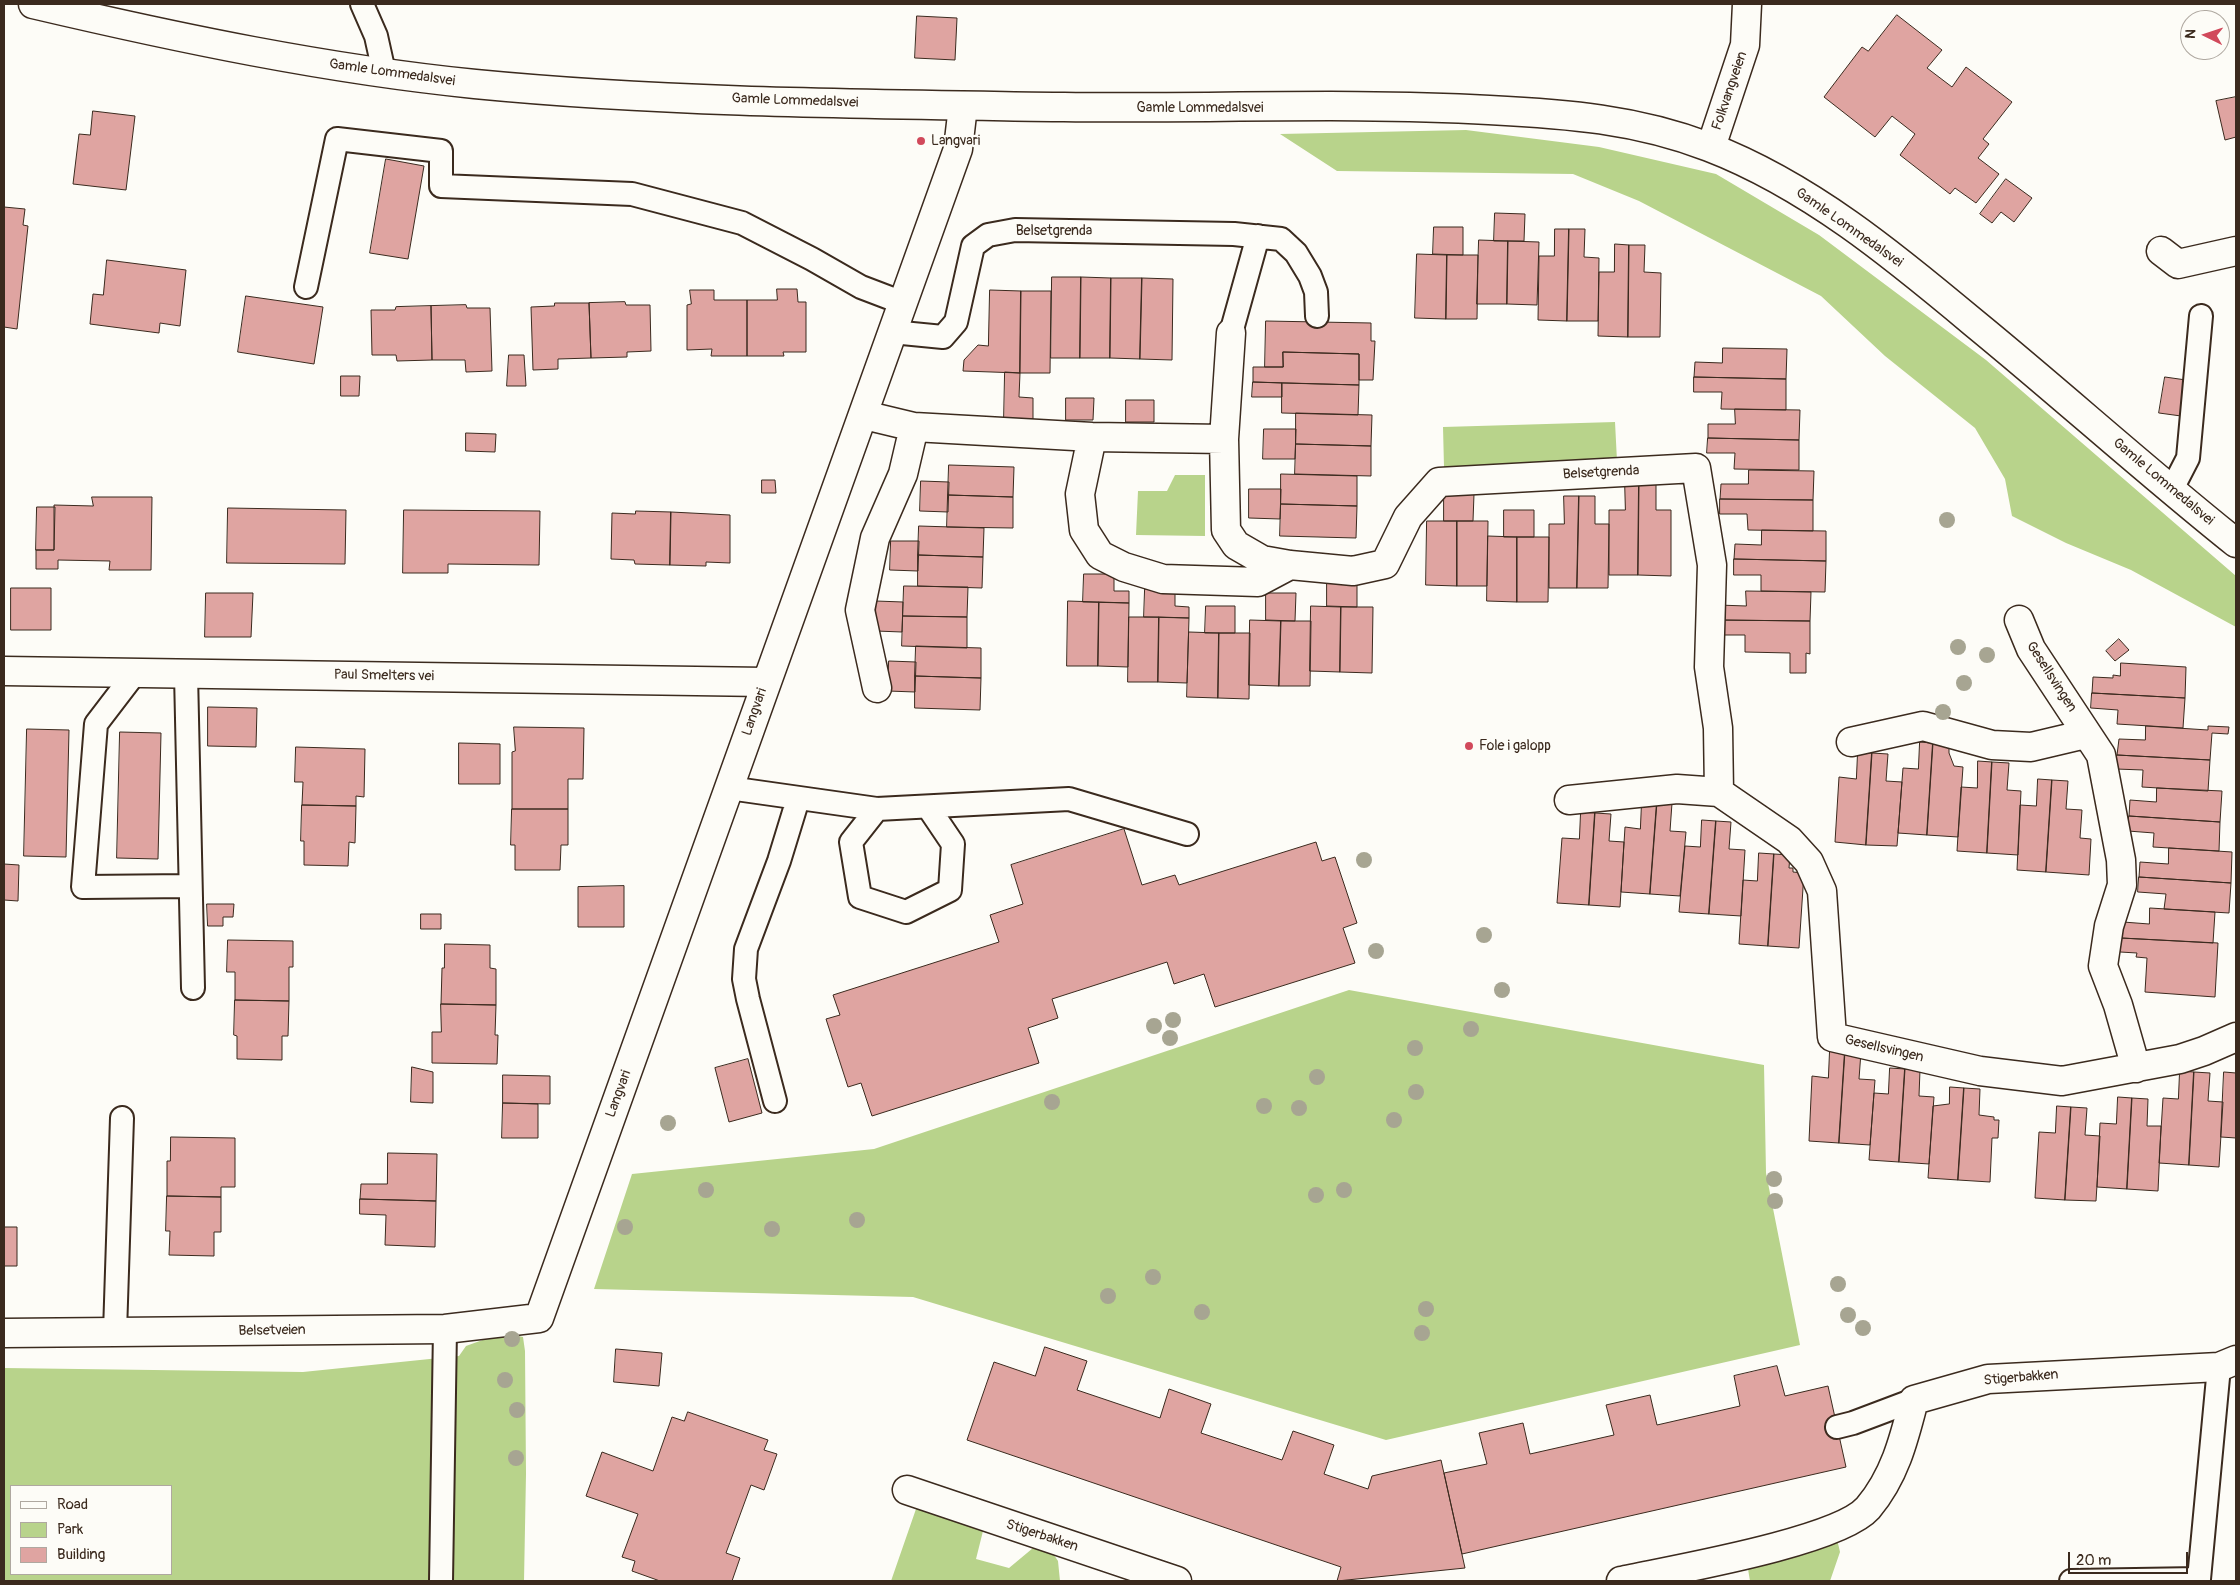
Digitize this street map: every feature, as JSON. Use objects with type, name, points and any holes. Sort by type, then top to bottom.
[{"type":"street","name":"Gamle Lommedalsvei","points":[[33,4],[61,7],[287,58],[470,83],[568,92],[709,99],[963,106],[1202,108],[1424,106],[1566,114],[1603,118],[1653,130],[1710,148],[1760,171],[1809,198],[1864,236],[1936,291],[2171,491],[2236,543]]},
{"type":"street","name":"Folkvangveien","points":[[1710,148],[1745,45],[1747,4]]},
{"type":"street","name":"Langvari","points":[[539,1318],[729,788],[765,682],[864,415],[958,149],[963,106]]},
{"type":"street","points":[[2161,251],[2178,264],[2236,250]]},
{"type":"street","name":"Belsetgrenda","points":[[1231,333],[1224,439],[1226,530],[1236,545],[1262,560],[1290,566],[1353,570],[1385,564],[1408,517],[1439,482],[1696,468],[1712,565],[1708,667],[1718,728],[1719,792]]},
{"type":"street","points":[[864,415],[914,427],[1092,436],[1224,439]]},
{"type":"street","points":[[877,688],[860,610],[875,538],[903,474],[914,427]]},
{"type":"street","points":[[1092,436],[1080,494],[1084,530],[1100,555],[1124,567],[1163,579],[1258,582],[1290,566]]},
{"type":"street","name":"Gesellsvingen","points":[[2018,620],[2031,649],[2101,755],[2122,860],[2122,885],[2109,926],[2103,966],[2118,1005],[2136,1068]]},
{"type":"street","name":"Paul Smelters vei","points":[[4,671],[765,682]]},
{"type":"street","points":[[1851,742],[1923,726],[1992,745],[2031,747],[2086,734]]},
{"type":"street","points":[[1569,800],[1677,789],[1719,792]]},
{"type":"street","name":"Gesellsvingen","points":[[1719,792],[1788,840],[1808,862],[1822,891],[1832,1037],[1980,1071],[2062,1081],[2136,1068],[2196,1054],[2236,1037]]},
{"type":"street","name":"Belsetveien","points":[[4,1333],[445,1329],[539,1318]]},
{"type":"street","name":"Stigerbakken","points":[[1914,1400],[1988,1378],[2227,1363]]},
{"type":"street","points":[[1622,1581],[1754,1552],[1824,1533],[1856,1518],[1875,1498],[1893,1468],[1902,1449],[1914,1400]]},
{"type":"street","name":"Stigerbakken","points":[[907,1490],[1177,1581]]},
{"type":"lane","points":[[362,4],[376,36],[384,72]]},
{"type":"lane","points":[[306,287],[337,139],[441,151],[441,186],[632,194],[742,223],[812,258],[861,287],[902,303]]},
{"type":"lane","name":"Belsetgrenda","points":[[892,332],[943,337],[956,322],[973,246],[988,235],[1015,230],[1224,234],[1281,239],[1296,252],[1310,276],[1316,292],[1317,316]]},
{"type":"lane","name":"Belsetgrenda","points":[[1231,333],[1258,236]]},
{"type":"lane","points":[[2171,491],[2188,458],[2201,316]]},
{"type":"lane","points":[[135,673],[96,724],[83,887],[190,886]]},
{"type":"lane","points":[[186,674],[193,988]]},
{"type":"lane","points":[[729,788],[877,809],[1069,799],[1187,834]]},
{"type":"lane","points":[[775,1101],[744,979],[746,949],[779,861],[798,798]]},
{"type":"lane","points":[[877,809],[851,842],[860,897],[906,912],[950,890],[953,844],[928,807]]},
{"type":"lane","points":[[115,1332],[122,1118]]},
{"type":"lane","points":[[442,1581],[445,1329]]},
{"type":"lane","points":[[2071,1581],[2199,1580],[2227,1363]]},
{"type":"lane","points":[[1837,1427],[1914,1400]]},
{"type":"green space","points":[[1466,130],[1599,147],[1716,174],[1819,235],[1986,360],[2236,576],[2236,627],[2131,570],[2066,543],[2012,516],[2005,479],[1975,428],[1885,356],[1821,296],[1639,201],[1573,174],[1337,171],[1280,134]]},
{"type":"green space","points":[[1615,422],[1617,461],[1444,467],[1443,427]]},
{"type":"green space","points":[[1175,475],[1205,475],[1205,536],[1136,535],[1138,491],[1167,491]]},
{"type":"green space","points":[[1349,990],[1764,1065],[1766,1173],[1800,1345],[1386,1440],[913,1297],[594,1289],[632,1174],[874,1149]]},
{"type":"green space","points":[[514,1335],[523,1337],[525,1351],[526,1474],[524,1581],[4,1581],[4,1368],[303,1372],[459,1356],[466,1346],[488,1338]]},
{"type":"green space","points":[[916,1509],[927,1509],[984,1527],[976,1559],[1009,1568],[1033,1548],[1054,1555],[1058,1561],[1060,1581],[891,1581]]},
{"type":"green space","points":[[1837,1539],[1840,1552],[1830,1581],[1750,1581],[1748,1569],[1752,1565]]},
{"type":"building","points":[[1897,15],[1942,50],[1927,68],[1952,87],[1966,67],[2012,102],[1983,139],[1989,144],[1978,158],[1999,174],[1976,203],[1955,188],[1950,194],[1900,155],[1915,134],[1892,116],[1875,137],[1824,97],[1862,47],[1868,51]]},
{"type":"building","points":[[917,16],[957,18],[955,60],[915,58]]},
{"type":"building","points":[[2236,97],[2236,137],[2225,140],[2216,101]]},
{"type":"building","points":[[93,111],[135,116],[126,190],[73,184],[79,134],[90,135]]},
{"type":"building","points":[[386,159],[424,166],[408,259],[370,253]]},
{"type":"building","points":[[2006,179],[2032,198],[2014,222],[2001,212],[1992,223],[1980,214]]},
{"type":"building","points":[[4,207],[25,209],[23,225],[28,226],[17,329],[4,327]]},
{"type":"building","points":[[1495,213],[1525,214],[1524,241],[1494,241]]},
{"type":"building","points":[[1434,227],[1463,227],[1463,255],[1433,254]]},
{"type":"building","points":[[1555,229],[1569,229],[1567,321],[1538,320],[1539,256],[1554,256]]},
{"type":"building","points":[[1569,229],[1585,229],[1584,257],[1599,258],[1598,321],[1567,321]]},
{"type":"building","points":[[1479,240],[1508,241],[1507,304],[1477,304]]},
{"type":"building","points":[[1508,241],[1539,242],[1537,305],[1507,304]]},
{"type":"building","points":[[1615,244],[1629,245],[1628,337],[1598,336],[1599,272],[1614,272]]},
{"type":"building","points":[[1629,245],[1645,245],[1644,272],[1661,273],[1660,337],[1628,337]]},
{"type":"building","points":[[1417,254],[1447,255],[1446,319],[1415,318]]},
{"type":"building","points":[[1447,255],[1478,255],[1477,319],[1446,319]]},
{"type":"building","points":[[107,260],[186,270],[180,326],[160,323],[159,333],[90,324],[93,294],[103,295]]},
{"type":"building","points":[[1052,277],[1081,277],[1080,358],[1051,358]]},
{"type":"building","points":[[1081,277],[1111,278],[1110,358],[1080,358]]},
{"type":"building","points":[[1111,278],[1142,278],[1140,359],[1110,358]]},
{"type":"building","points":[[1142,278],[1173,279],[1172,360],[1140,359]]},
{"type":"building","points":[[777,289],[797,289],[798,302],[806,302],[806,352],[783,352],[784,356],[747,356],[747,300],[777,300]]},
{"type":"building","points":[[690,290],[714,290],[714,300],[747,300],[747,356],[711,356],[712,349],[687,350],[687,305],[691,304]]},
{"type":"building","points":[[990,290],[1021,291],[1020,373],[963,371],[964,360],[978,345],[988,346]]},
{"type":"building","points":[[1021,291],[1051,291],[1050,373],[1020,373]]},
{"type":"building","points":[[246,296],[323,307],[314,364],[238,352]]},
{"type":"building","points":[[625,302],[626,305],[650,305],[651,351],[627,352],[627,357],[591,358],[589,303]]},
{"type":"building","points":[[555,303],[589,303],[591,358],[558,359],[558,369],[533,370],[531,307],[554,306]]},
{"type":"building","points":[[466,305],[467,308],[490,308],[492,371],[466,372],[465,360],[432,360],[431,306]]},
{"type":"building","points":[[431,306],[432,360],[397,361],[396,355],[372,355],[371,310],[395,310],[396,307]]},
{"type":"building","points":[[1266,321],[1371,323],[1371,341],[1375,341],[1373,380],[1359,380],[1359,354],[1283,352],[1283,367],[1265,367]]},
{"type":"building","points":[[1723,348],[1787,349],[1786,379],[1694,377],[1695,362],[1722,363]]},
{"type":"building","points":[[1283,352],[1359,354],[1359,385],[1253,382],[1253,367],[1283,367]]},
{"type":"building","points":[[509,355],[524,355],[526,386],[507,386]]},
{"type":"building","points":[[1005,372],[1020,373],[1019,397],[1033,398],[1033,419],[1004,419]]},
{"type":"building","points":[[341,376],[360,376],[359,396],[341,396]]},
{"type":"building","points":[[1694,377],[1786,379],[1786,410],[1721,409],[1722,392],[1694,392]]},
{"type":"building","points":[[2165,377],[2186,380],[2181,416],[2159,413]]},
{"type":"building","points":[[1253,382],[1282,383],[1282,397],[1252,397]]},
{"type":"building","points":[[1282,383],[1359,385],[1358,415],[1282,413]]},
{"type":"building","points":[[1066,398],[1094,398],[1093,420],[1066,420]]},
{"type":"building","points":[[1126,400],[1154,400],[1154,422],[1126,422]]},
{"type":"building","points":[[1735,409],[1800,410],[1799,440],[1708,438],[1708,424],[1735,424]]},
{"type":"building","points":[[1296,413],[1372,415],[1371,446],[1296,444]]},
{"type":"building","points":[[1264,429],[1296,429],[1295,459],[1263,459]]},
{"type":"building","points":[[466,433],[496,434],[495,452],[466,451]]},
{"type":"building","points":[[1708,438],[1799,440],[1799,470],[1734,469],[1735,453],[1707,453]]},
{"type":"building","points":[[1296,444],[1371,446],[1371,476],[1295,474]]},
{"type":"building","points":[[949,465],[1014,467],[1013,497],[948,495]]},
{"type":"building","points":[[1749,470],[1814,471],[1813,500],[1720,499],[1721,484],[1748,484]]},
{"type":"building","points":[[1281,474],[1357,476],[1357,506],[1281,504]]},
{"type":"building","points":[[762,480],[775,480],[776,493],[762,493]]},
{"type":"building","points":[[921,481],[949,482],[948,512],[920,511]]},
{"type":"building","points":[[1625,482],[1639,483],[1638,575],[1609,575],[1609,510],[1625,510]]},
{"type":"building","points":[[1639,483],[1656,483],[1656,510],[1671,510],[1671,576],[1638,575]]},
{"type":"building","points":[[1249,489],[1281,489],[1280,519],[1249,518]]},
{"type":"building","points":[[1444,493],[1474,494],[1473,521],[1444,521]]},
{"type":"building","points":[[948,495],[1013,497],[1013,528],[947,527]]},
{"type":"building","points":[[1564,496],[1579,496],[1577,588],[1549,588],[1549,524],[1564,524]]},
{"type":"building","points":[[1579,496],[1595,496],[1595,524],[1609,524],[1608,588],[1577,588]]},
{"type":"building","points":[[92,497],[152,497],[151,570],[109,570],[110,561],[58,560],[58,569],[36,569],[36,550],[54,550],[54,505],[93,506]]},
{"type":"building","points":[[1720,499],[1813,500],[1813,531],[1748,530],[1747,514],[1720,514]]},
{"type":"building","points":[[1281,504],[1357,506],[1356,538],[1280,536]]},
{"type":"building","points":[[37,507],[55,507],[54,550],[36,550]]},
{"type":"building","points":[[228,508],[346,510],[345,564],[227,563]]},
{"type":"building","points":[[404,510],[540,511],[539,565],[448,564],[448,573],[403,573]]},
{"type":"building","points":[[1504,510],[1534,510],[1534,537],[1504,537]]},
{"type":"building","points":[[636,511],[671,512],[670,565],[635,564],[634,560],[611,559],[612,513],[635,514]]},
{"type":"building","points":[[671,512],[730,515],[730,563],[706,562],[706,566],[670,565]]},
{"type":"building","points":[[1427,521],[1457,521],[1457,586],[1426,585]]},
{"type":"building","points":[[1457,521],[1488,521],[1487,586],[1457,586]]},
{"type":"building","points":[[919,526],[984,528],[983,557],[918,555]]},
{"type":"building","points":[[1762,530],[1826,531],[1826,561],[1734,559],[1735,544],[1761,545]]},
{"type":"building","points":[[1488,536],[1517,537],[1517,602],[1487,601]]},
{"type":"building","points":[[1517,537],[1549,537],[1548,602],[1517,602]]},
{"type":"building","points":[[891,541],[919,541],[918,571],[890,570]]},
{"type":"building","points":[[918,555],[983,557],[982,588],[918,586]]},
{"type":"building","points":[[1734,559],[1826,561],[1825,592],[1761,591],[1761,575],[1734,575]]},
{"type":"building","points":[[1084,574],[1114,574],[1114,591],[1129,591],[1129,603],[1083,602]]},
{"type":"building","points":[[1327,579],[1357,580],[1357,607],[1327,606]]},
{"type":"building","points":[[904,586],[968,587],[967,617],[903,616]]},
{"type":"building","points":[[11,588],[51,588],[51,630],[11,630]]},
{"type":"building","points":[[1145,589],[1175,590],[1175,606],[1189,607],[1189,618],[1144,617]]},
{"type":"building","points":[[1746,591],[1811,592],[1810,621],[1718,620],[1718,605],[1746,606]]},
{"type":"building","points":[[206,593],[253,593],[251,637],[205,637]]},
{"type":"building","points":[[1266,593],[1296,593],[1295,621],[1266,620]]},
{"type":"building","points":[[876,601],[903,602],[902,632],[876,631]]},
{"type":"building","points":[[1068,601],[1099,602],[1098,666],[1067,666]]},
{"type":"building","points":[[1099,602],[1129,603],[1128,667],[1098,666]]},
{"type":"building","points":[[1206,606],[1235,606],[1235,633],[1205,633]]},
{"type":"building","points":[[1311,606],[1341,607],[1340,672],[1310,671]]},
{"type":"building","points":[[1341,607],[1373,607],[1372,673],[1340,672]]},
{"type":"building","points":[[903,616],[967,617],[967,648],[902,646]]},
{"type":"building","points":[[1129,617],[1159,617],[1158,682],[1128,682]]},
{"type":"building","points":[[1159,617],[1189,618],[1187,683],[1158,682]]},
{"type":"building","points":[[1250,620],[1281,621],[1279,686],[1249,685]]},
{"type":"building","points":[[1718,620],[1810,621],[1810,654],[1806,653],[1806,673],[1790,673],[1790,653],[1745,652],[1745,635],[1717,635]]},
{"type":"building","points":[[1281,621],[1311,621],[1310,686],[1279,686]]},
{"type":"building","points":[[1189,632],[1219,633],[1218,698],[1187,697]]},
{"type":"building","points":[[1219,633],[1250,633],[1249,699],[1218,698]]},
{"type":"building","points":[[2119,639],[2129,650],[2115,661],[2106,651]]},
{"type":"building","points":[[916,646],[981,648],[981,678],[915,676]]},
{"type":"building","points":[[889,661],[916,662],[915,692],[888,691]]},
{"type":"building","points":[[2121,663],[2186,667],[2185,698],[2092,693],[2093,677],[2113,678],[2113,675],[2120,676]]},
{"type":"building","points":[[915,676],[981,678],[980,710],[915,708]]},
{"type":"building","points":[[2092,693],[2185,698],[2183,728],[2117,724],[2118,710],[2091,708]]},
{"type":"building","points":[[208,707],[257,708],[256,747],[208,746]]},
{"type":"building","points":[[2146,726],[2208,730],[2208,726],[2229,727],[2228,734],[2212,733],[2210,760],[2117,755],[2119,739],[2145,740]]},
{"type":"building","points":[[514,727],[584,728],[583,779],[568,779],[568,809],[512,809],[512,752],[515,751]]},
{"type":"building","points":[[27,729],[69,730],[66,857],[24,856]]},
{"type":"building","points":[[120,732],[161,733],[158,859],[117,858]]},
{"type":"building","points":[[1920,742],[1933,743],[1927,835],[1898,833],[1903,768],[1918,769]]},
{"type":"building","points":[[459,743],[500,744],[500,784],[459,784]]},
{"type":"building","points":[[1933,743],[1949,744],[1949,753],[1954,766],[1963,767],[1958,837],[1927,835]]},
{"type":"building","points":[[296,747],[365,749],[364,797],[356,796],[356,806],[302,805],[303,782],[295,782]]},
{"type":"building","points":[[1858,752],[1872,753],[1866,845],[1835,842],[1839,777],[1856,779]]},
{"type":"building","points":[[1872,753],[1888,754],[1886,781],[1902,782],[1897,846],[1866,845]]},
{"type":"building","points":[[2117,755],[2210,760],[2208,791],[2142,787],[2143,770],[2116,769]]},
{"type":"building","points":[[1978,761],[1992,762],[1987,853],[1957,851],[1961,787],[1977,788]]},
{"type":"building","points":[[1992,762],[2009,763],[2007,790],[2021,791],[2018,855],[1987,853]]},
{"type":"building","points":[[2038,779],[2052,780],[2046,872],[2017,870],[2020,805],[2036,806]]},
{"type":"building","points":[[2052,780],[2068,781],[2066,809],[2082,810],[2080,838],[2091,839],[2089,875],[2046,872]]},
{"type":"building","points":[[2157,788],[2222,791],[2220,822],[2129,816],[2130,800],[2156,802]]},
{"type":"building","points":[[1642,801],[1657,802],[1650,894],[1621,892],[1625,827],[1640,829]]},
{"type":"building","points":[[1657,802],[1672,803],[1670,831],[1686,832],[1680,896],[1650,894]]},
{"type":"building","points":[[302,805],[356,806],[355,843],[349,842],[348,866],[304,865],[304,841],[301,841]]},
{"type":"building","points":[[512,809],[568,809],[568,845],[561,845],[560,870],[515,870],[515,845],[511,845]]},
{"type":"building","points":[[1581,812],[1595,813],[1589,905],[1557,903],[1562,838],[1579,839]]},
{"type":"building","points":[[1595,813],[1611,814],[1609,841],[1624,842],[1620,907],[1589,905]]},
{"type":"building","points":[[2129,816],[2220,822],[2219,851],[2153,847],[2154,833],[2128,831]]},
{"type":"building","points":[[1702,820],[1716,821],[1709,914],[1679,912],[1685,846],[1700,847]]},
{"type":"building","points":[[1716,821],[1731,822],[1729,849],[1745,850],[1741,916],[1709,914]]},
{"type":"building","points":[[1124,829],[1142,885],[1175,875],[1179,885],[1316,842],[1322,861],[1335,857],[1357,923],[1343,928],[1355,963],[1215,1007],[1204,974],[1174,984],[1167,962],[1052,999],[1058,1018],[1028,1028],[1039,1063],[872,1116],[861,1083],[848,1087],[826,1019],[840,1015],[833,995],[999,942],[990,915],[1023,904],[1011,865]]},
{"type":"building","points":[[2169,848],[2232,852],[2231,883],[2139,877],[2140,862],[2168,864]]},
{"type":"building","points":[[1759,853],[1774,854],[1768,946],[1739,944],[1743,880],[1757,881]]},
{"type":"building","points":[[1774,854],[1790,855],[1789,868],[1793,868],[1793,872],[1804,873],[1799,948],[1768,946]]},
{"type":"building","points":[[4,864],[19,865],[18,901],[4,900]]},
{"type":"building","points":[[2139,877],[2231,883],[2229,913],[2164,909],[2166,894],[2138,892]]},
{"type":"building","points":[[624,886],[624,927],[578,927],[578,887]]},
{"type":"building","points":[[207,904],[234,904],[233,917],[223,917],[223,926],[208,926]]},
{"type":"building","points":[[2150,908],[2215,912],[2213,943],[2121,938],[2123,922],[2149,924]]},
{"type":"building","points":[[421,914],[441,914],[441,929],[421,929]]},
{"type":"building","points":[[2121,938],[2218,943],[2215,997],[2145,992],[2147,958],[2136,957],[2137,953],[2120,952]]},
{"type":"building","points":[[228,940],[293,941],[293,967],[289,967],[289,1001],[235,1000],[235,972],[227,972]]},
{"type":"building","points":[[445,944],[490,945],[490,968],[496,969],[496,1005],[441,1004]]},
{"type":"building","points":[[235,1000],[289,1001],[288,1036],[282,1036],[282,1060],[237,1059],[237,1036],[234,1035]]},
{"type":"building","points":[[441,1004],[496,1005],[495,1035],[498,1035],[497,1064],[432,1063],[432,1032],[441,1032]]},
{"type":"building","points":[[1830,1050],[1845,1051],[1839,1143],[1809,1141],[1812,1076],[1828,1078]]},
{"type":"building","points":[[1845,1051],[1861,1052],[1859,1079],[1875,1080],[1870,1145],[1839,1143]]},
{"type":"building","points":[[748,1059],[762,1113],[729,1122],[715,1068]]},
{"type":"building","points":[[412,1067],[433,1072],[433,1103],[411,1102]]},
{"type":"building","points":[[1890,1068],[1905,1069],[1899,1162],[1869,1160],[1874,1093],[1888,1094]]},
{"type":"building","points":[[1905,1069],[1920,1070],[1919,1096],[1934,1097],[1929,1164],[1899,1162]]},
{"type":"building","points":[[2180,1071],[2194,1072],[2189,1165],[2159,1163],[2163,1098],[2178,1099]]},
{"type":"building","points":[[2194,1072],[2210,1073],[2208,1101],[2223,1102],[2219,1167],[2189,1165]]},
{"type":"building","points":[[2224,1072],[2236,1073],[2236,1138],[2221,1137]]},
{"type":"building","points":[[503,1075],[550,1076],[550,1104],[503,1103]]},
{"type":"building","points":[[1950,1087],[1964,1088],[1958,1180],[1928,1178],[1933,1106],[1949,1104]]},
{"type":"building","points":[[1964,1088],[1980,1089],[1979,1115],[1994,1117],[1994,1120],[1999,1120],[1998,1138],[1992,1138],[1990,1182],[1958,1180]]},
{"type":"building","points":[[2118,1097],[2132,1098],[2127,1189],[2097,1187],[2100,1123],[2116,1124]]},
{"type":"building","points":[[2132,1098],[2148,1099],[2147,1126],[2161,1126],[2158,1191],[2127,1189]]},
{"type":"building","points":[[503,1103],[538,1104],[538,1138],[502,1138]]},
{"type":"building","points":[[2057,1106],[2071,1107],[2065,1200],[2035,1198],[2039,1132],[2055,1133]]},
{"type":"building","points":[[2071,1107],[2087,1108],[2085,1135],[2100,1136],[2096,1201],[2065,1200]]},
{"type":"building","points":[[171,1137],[235,1138],[235,1187],[221,1187],[221,1197],[167,1196],[167,1161],[170,1161]]},
{"type":"building","points":[[388,1153],[437,1154],[436,1201],[360,1199],[361,1184],[387,1184]]},
{"type":"building","points":[[167,1196],[221,1197],[221,1232],[214,1232],[214,1256],[169,1255],[170,1231],[166,1231]]},
{"type":"building","points":[[360,1199],[436,1201],[435,1247],[385,1245],[386,1215],[360,1214]]},
{"type":"building","points":[[4,1227],[17,1227],[17,1266],[4,1266]]},
{"type":"building","points":[[1045,1347],[1087,1361],[1077,1390],[1160,1418],[1169,1389],[1211,1404],[1201,1433],[1282,1460],[1293,1431],[1334,1445],[1324,1474],[1368,1489],[1372,1476],[1441,1460],[1465,1568],[1337,1581],[1341,1567],[967,1440],[994,1362],[1035,1376]]},
{"type":"building","points":[[616,1349],[662,1353],[659,1386],[614,1382]]},
{"type":"building","points":[[1777,1366],[1785,1396],[1828,1386],[1846,1467],[1462,1554],[1444,1473],[1487,1464],[1479,1433],[1523,1423],[1530,1454],[1614,1435],[1606,1405],[1650,1395],[1657,1425],[1740,1406],[1734,1376]]},
{"type":"building","points":[[688,1412],[768,1440],[764,1450],[777,1454],[764,1490],[751,1485],[726,1553],[740,1558],[732,1581],[660,1581],[632,1571],[635,1561],[622,1557],[638,1514],[586,1496],[602,1452],[653,1471],[672,1417],[684,1421]]},
{"type":"place","name":"Langvari","points":[[921,141]]},
{"type":"place","name":"Fole i galopp","points":[[1469,746]]}]
